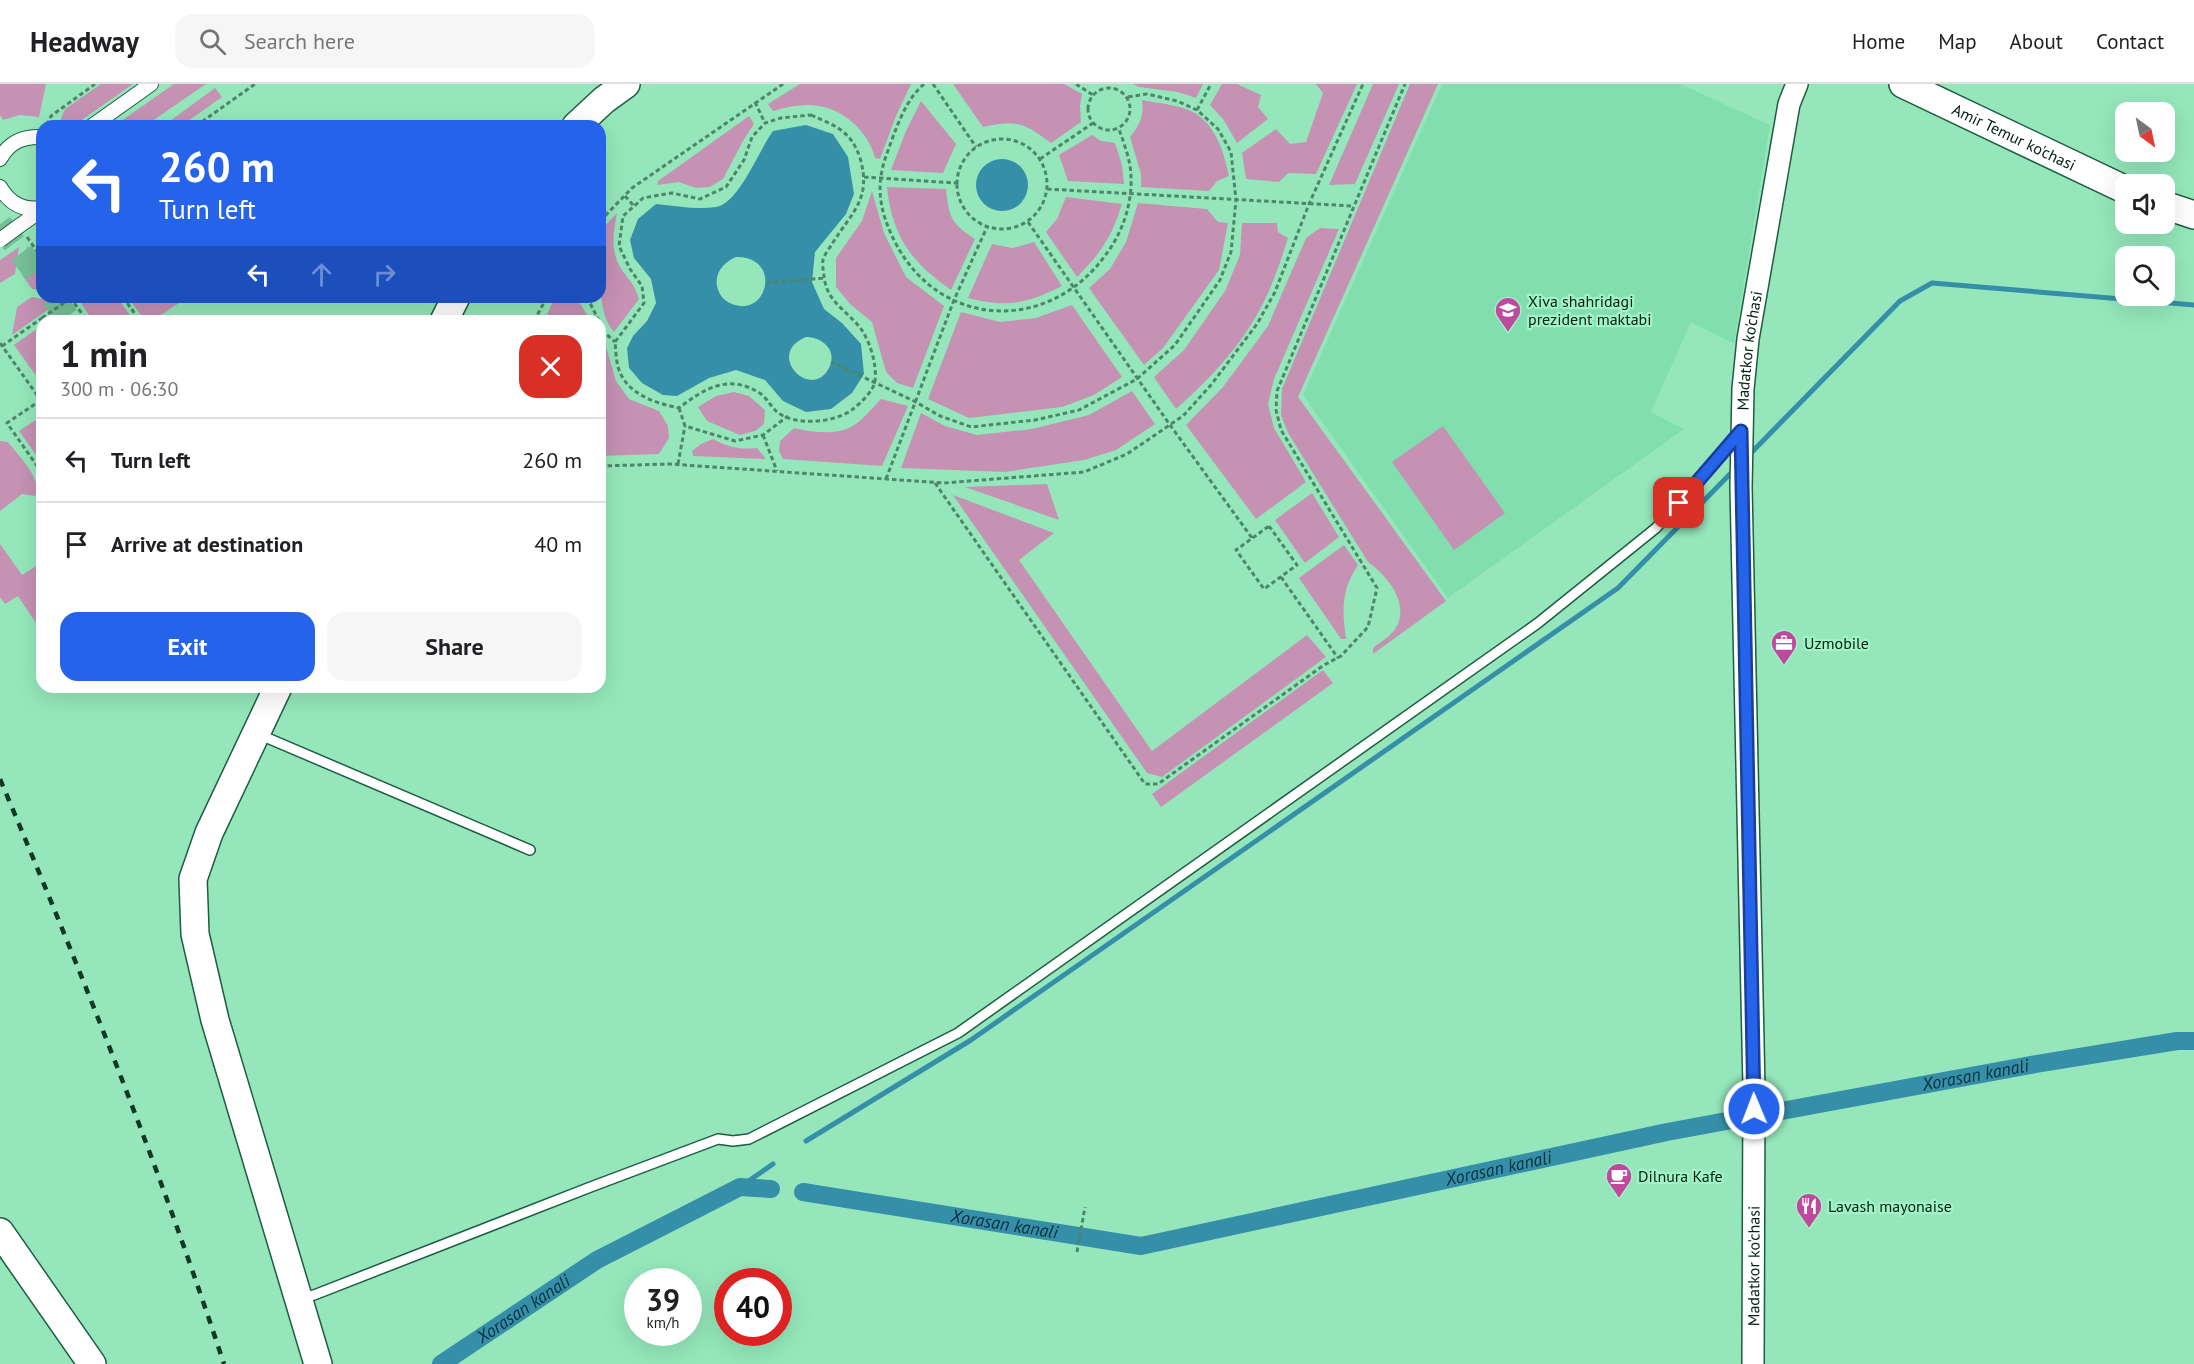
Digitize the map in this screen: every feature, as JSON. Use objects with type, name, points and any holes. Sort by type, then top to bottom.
[{"type":"main road","points":[[582,120],[626,84]]},
{"type":"main road","name":"Amir Temur ko'chasi","points":[[1903,84],[2115,185]]},
{"type":"main road","points":[[2175,209],[2194,215]]},
{"type":"main road","points":[[275,693],[209,834],[193,879],[195,934],[215,1020],[318,1364]]},
{"type":"main road","points":[[0,1232],[93,1364]]},
{"type":"street","points":[[100,120],[151,84]]},
{"type":"street","name":"Madatkor ko'chasi","points":[[1753,1364],[1754,1089],[1741,437],[1748,339],[1789,104],[1797,84]]},
{"type":"street","points":[[1,155],[9,145],[20,139],[36,136]]},
{"type":"street","points":[[0,187],[12,203],[22,208],[36,209]]},
{"type":"street","points":[[0,240],[36,213]]},
{"type":"lane","points":[[298,1298],[314,1295],[718,1139],[733,1141],[749,1138],[958,1033],[1538,623],[1656,528],[1741,437]]},
{"type":"lane","points":[[256,733],[530,850]]},
{"type":"path","points":[[49,120],[51,116],[95,84]]},
{"type":"path","points":[[204,120],[255,84]]},
{"type":"path","points":[[606,215],[632,188],[783,84]]},
{"type":"path","points":[[924,84],[915,92],[894,135],[880,179],[879,192],[888,227],[903,258],[915,273],[939,292],[954,300],[990,312],[1025,310],[1051,301],[1074,289],[1098,267],[1118,238],[1125,220],[1130,194],[1132,176],[1119,129]]},
{"type":"path","points":[[933,84],[976,147]]},
{"type":"path","points":[[1076,84],[1093,95]]},
{"type":"path","points":[[1197,110],[1211,84]]},
{"type":"path","points":[[606,466],[678,464],[935,483],[1084,472],[1126,454],[1183,416],[1211,385],[1257,324],[1275,292],[1310,204],[1363,84]]},
{"type":"path","points":[[935,483],[1145,784],[1158,784],[1324,665],[1338,658],[1368,627],[1377,588],[1281,430],[1276,410],[1277,391],[1405,84]]},
{"type":"path","points":[[1108,88],[1115,89],[1126,97],[1130,104],[1129,118],[1119,129],[1106,131],[1093,123],[1088,112],[1088,105],[1093,95],[1108,88]]},
{"type":"path","points":[[831,362],[914,401],[940,416],[971,428],[1035,420],[1079,410],[1137,379],[1175,345],[1220,280],[1231,252],[1236,200],[1231,152],[1218,129],[1197,110],[1177,101],[1147,94],[1126,97]]},
{"type":"path","points":[[755,102],[765,123]]},
{"type":"path","points":[[615,342],[644,303],[642,286],[630,269],[619,246],[623,216],[643,198],[672,193],[700,199],[726,187],[744,160],[752,137],[765,123],[781,118],[812,115],[840,127],[856,146],[864,177],[863,194],[854,213],[823,258],[825,285],[839,307],[863,332],[873,360],[875,382],[853,410],[827,421],[805,422],[778,413],[763,396],[745,385],[720,384],[699,393],[680,408]]},
{"type":"path","points":[[1039,159],[1093,123]]},
{"type":"path","points":[[1006,139],[1022,143],[1039,159],[1044,165],[1047,181],[1046,196],[1039,211],[1028,222],[1008,229],[987,227],[974,221],[964,210],[958,197],[956,183],[959,169],[976,147],[991,140],[1006,139]]},
{"type":"path","points":[[864,177],[956,183]]},
{"type":"path","points":[[1047,189],[1353,206]]},
{"type":"path","points":[[625,196],[634,206]]},
{"type":"path","points":[[1028,222],[1170,426],[1252,538]]},
{"type":"path","points":[[19,226],[36,250]]},
{"type":"path","points":[[886,479],[954,300],[987,227]]},
{"type":"path","points":[[766,283],[825,279]]},
{"type":"path","points":[[46,315],[63,303]]},
{"type":"path","points":[[36,322],[1,344],[36,394]]},
{"type":"path","points":[[606,334],[615,342],[619,370],[630,388],[656,403],[680,408]]},
{"type":"path","points":[[36,404],[7,423],[36,464]]},
{"type":"path","points":[[678,464],[685,426],[680,408]]},
{"type":"path","points":[[685,426],[735,441],[763,435],[788,416]]},
{"type":"path","points":[[763,435],[777,471]]},
{"type":"path","points":[[1269,526],[1297,566],[1281,577],[1264,589],[1236,550],[1269,526]]},
{"type":"path","points":[[1281,577],[1338,658]]},
{"type":"path","points":[[1077,1252],[1085,1207]]},
{"type":"shaded area","points":[[0,84],[46,84],[39,117],[20,115],[3,120],[0,115]]},
{"type":"shaded area","points":[[101,84],[133,84],[82,120],[61,120],[65,109]]},
{"type":"shaded area","points":[[174,84],[206,84],[154,120],[123,120]]},
{"type":"shaded area","points":[[800,84],[911,84],[880,159],[875,158],[867,140],[855,124],[838,112],[829,108],[807,105],[773,111],[768,104]]},
{"type":"shaded area","points":[[953,84],[1064,84],[1082,94],[1081,122],[1051,143],[1019,124],[983,127]]},
{"type":"shaded area","points":[[1133,84],[1203,84],[1196,98],[1178,92],[1139,87]]},
{"type":"shaded area","points":[[1222,84],[1237,84],[1261,95],[1258,107],[1268,119],[1237,143],[1223,119],[1210,105]]},
{"type":"shaded area","points":[[1316,84],[1357,84],[1316,174],[1288,173],[1279,182],[1246,179],[1242,153],[1276,129],[1290,144],[1306,142],[1323,93]]},
{"type":"shaded area","points":[[1373,84],[1399,84],[1355,184],[1329,185]]},
{"type":"shaded area","points":[[1410,84],[1438,84],[1298,397],[1446,601],[1373,654],[1373,648],[1395,629],[1399,621],[1400,604],[1397,595],[1381,573],[1368,562],[1288,433],[1281,415],[1282,389]]},
{"type":"shaded area","name":"Xiva shahridagi prezident maktabi","points":[[1442,84],[1680,84],[1770,125],[1734,344],[1691,322],[1651,412],[1684,429],[1448,598],[1303,395]]},
{"type":"shaded area","points":[[215,88],[222,97],[189,120],[171,120]]},
{"type":"shaded area","points":[[1142,100],[1168,104],[1201,117],[1218,140],[1229,176],[1217,181],[1209,191],[1141,187],[1141,174],[1130,137],[1140,120]]},
{"type":"shaded area","points":[[921,101],[956,144],[943,173],[891,170]]},
{"type":"shaded area","points":[[749,116],[754,124],[723,179],[710,187],[696,188],[679,182],[657,185],[658,181]]},
{"type":"shaded area","points":[[1092,135],[1101,141],[1115,143],[1122,165],[1124,184],[1068,181],[1059,155]]},
{"type":"shaded area","points":[[887,187],[946,189],[948,207],[953,219],[961,229],[975,239],[951,290],[925,269],[906,246],[893,220]]},
{"type":"shaded area","points":[[872,191],[884,233],[906,277],[944,306],[913,388],[897,383],[886,372],[872,322],[850,304],[836,287],[836,258],[862,221]]},
{"type":"shaded area","points":[[1066,197],[1122,204],[1105,243],[1077,277],[1046,232],[1057,219]]},
{"type":"shaded area","points":[[1138,203],[1207,209],[1218,222],[1228,223],[1219,270],[1163,348],[1144,365],[1089,288],[1110,269],[1126,242]]},
{"type":"shaded area","points":[[617,213],[614,249],[618,263],[634,286],[639,299],[614,332],[608,323],[602,303],[606,303],[606,225]]},
{"type":"shaded area","points":[[1242,223],[1277,223],[1278,232],[1288,238],[1279,266],[1264,302],[1242,338],[1211,376],[1176,409],[1154,377],[1184,350],[1225,291],[1240,255]]},
{"type":"shaded area","points":[[1320,228],[1339,229],[1274,379],[1268,404],[1274,428],[1306,482],[1256,519],[1186,425],[1223,387],[1268,326],[1306,238]]},
{"type":"shaded area","points":[[1034,242],[1062,286],[1038,297],[1016,302],[994,303],[968,298],[992,244],[1013,248]]},
{"type":"shaded area","points":[[27,246],[36,259],[36,289],[32,289],[22,275]]},
{"type":"shaded area","points":[[19,247],[15,274],[0,283],[0,260]]},
{"type":"shaded area","points":[[32,297],[36,298],[36,303],[58,303],[40,315],[36,315],[36,318],[12,335],[17,307]]},
{"type":"shaded area","points":[[81,303],[121,303],[130,315],[89,315]]},
{"type":"shaded area","points":[[132,303],[179,303],[161,315],[141,315]]},
{"type":"shaded area","points":[[552,303],[579,303],[587,315],[547,315]]},
{"type":"shaded area","points":[[1072,305],[1122,377],[1094,395],[1062,407],[969,418],[928,399],[961,312],[1000,322],[1036,318]]},
{"type":"shaded area","points":[[36,329],[36,376],[14,345]]},
{"type":"shaded area","points":[[606,347],[616,381],[629,399],[659,411],[668,426],[669,438],[659,454],[606,456]]},
{"type":"shaded area","points":[[1132,391],[1155,424],[1116,450],[1084,460],[1005,472],[901,468],[921,413],[945,426],[977,435],[1032,429],[1089,415]]},
{"type":"shaded area","points":[[734,392],[749,396],[765,410],[764,424],[755,431],[740,435],[707,421],[698,407],[716,396]]},
{"type":"shaded area","points":[[881,399],[908,406],[882,466],[783,459],[779,451],[780,441],[794,428],[836,432],[849,428]]},
{"type":"shaded area","points":[[36,420],[36,455],[19,431]]},
{"type":"shaded area","points":[[1443,426],[1505,513],[1454,550],[1392,462]]},
{"type":"shaded area","points":[[713,439],[734,447],[757,448],[766,459],[693,456],[692,451]]},
{"type":"shaded area","points":[[0,441],[8,442],[23,461],[36,483],[36,493],[35,496],[22,494],[0,511]]},
{"type":"shaded area","points":[[1047,484],[1059,520],[965,487]]},
{"type":"shaded area","points":[[1312,493],[1339,537],[1305,563],[1275,520]]},
{"type":"shaded area","points":[[953,495],[1054,533],[1019,560],[1152,751],[1307,635],[1326,657],[1162,777],[1147,773]]},
{"type":"shaded area","points":[[0,544],[22,575],[36,566],[36,623],[18,596],[5,604],[0,597]]},
{"type":"shaded area","points":[[1344,545],[1358,565],[1348,583],[1344,600],[1346,639],[1341,639],[1299,578]]},
{"type":"shaded area","points":[[1323,670],[1333,683],[1161,807],[1152,794]]},
{"type":"water","points":[[806,125],[833,134],[848,157],[854,194],[846,214],[815,252],[812,282],[824,309],[842,323],[861,344],[864,374],[852,393],[831,409],[806,412],[783,401],[765,380],[736,370],[709,378],[677,396],[663,395],[642,383],[629,368],[627,348],[633,336],[647,321],[656,303],[651,279],[634,258],[630,240],[638,219],[656,204],[701,208],[716,207],[724,203],[733,196],[748,175],[773,131]],"holes":[[[736,257],[750,259],[760,265],[764,274],[765,284],[762,294],[756,302],[747,306],[735,305],[726,301],[717,288],[717,277],[722,267]],[[806,337],[823,342],[830,350],[831,356],[829,368],[821,377],[812,380],[803,378],[795,372],[790,363],[789,354],[794,345]]]},
{"type":"water","points":[[997,159],[1007,159],[1021,166],[1028,185],[1021,204],[1007,211],[997,211],[987,207],[980,200],[976,190],[976,180],[980,170],[987,163]]},
{"type":"waterway","points":[[1748,456],[1900,301],[1932,283],[2194,305]]},
{"type":"waterway","points":[[806,1141],[971,1040],[1618,588],[1735,469]]},
{"type":"waterway","name":"Xorasan kanali","points":[[803,1192],[1141,1246],[1667,1132],[2036,1064],[2177,1041],[2194,1041]]},
{"type":"waterway","points":[[740,1187],[773,1164]]},
{"type":"waterway","name":"Xorasan kanali","points":[[441,1364],[597,1260],[740,1187],[771,1189]]},
{"type":"tunnel","points":[[0,224],[36,273]]},
{"type":"tunnel","points":[[57,303],[66,315]]},
{"type":"railway","points":[[0,779],[118,1069],[173,1216],[224,1364]]},
{"type":"place","name":"Xiva shahridagi prezident maktabi","points":[[1508,333]]},
{"type":"place","name":"Uzmobile","points":[[1784,666]]},
{"type":"place","name":"Dilnura Kafe","points":[[1619,1199]]},
{"type":"place","name":"Lavash mayonaise","points":[[1809,1229]]},
{"type":"route","points":[[1679,503],[1741,431],[1754,1109]]}]
